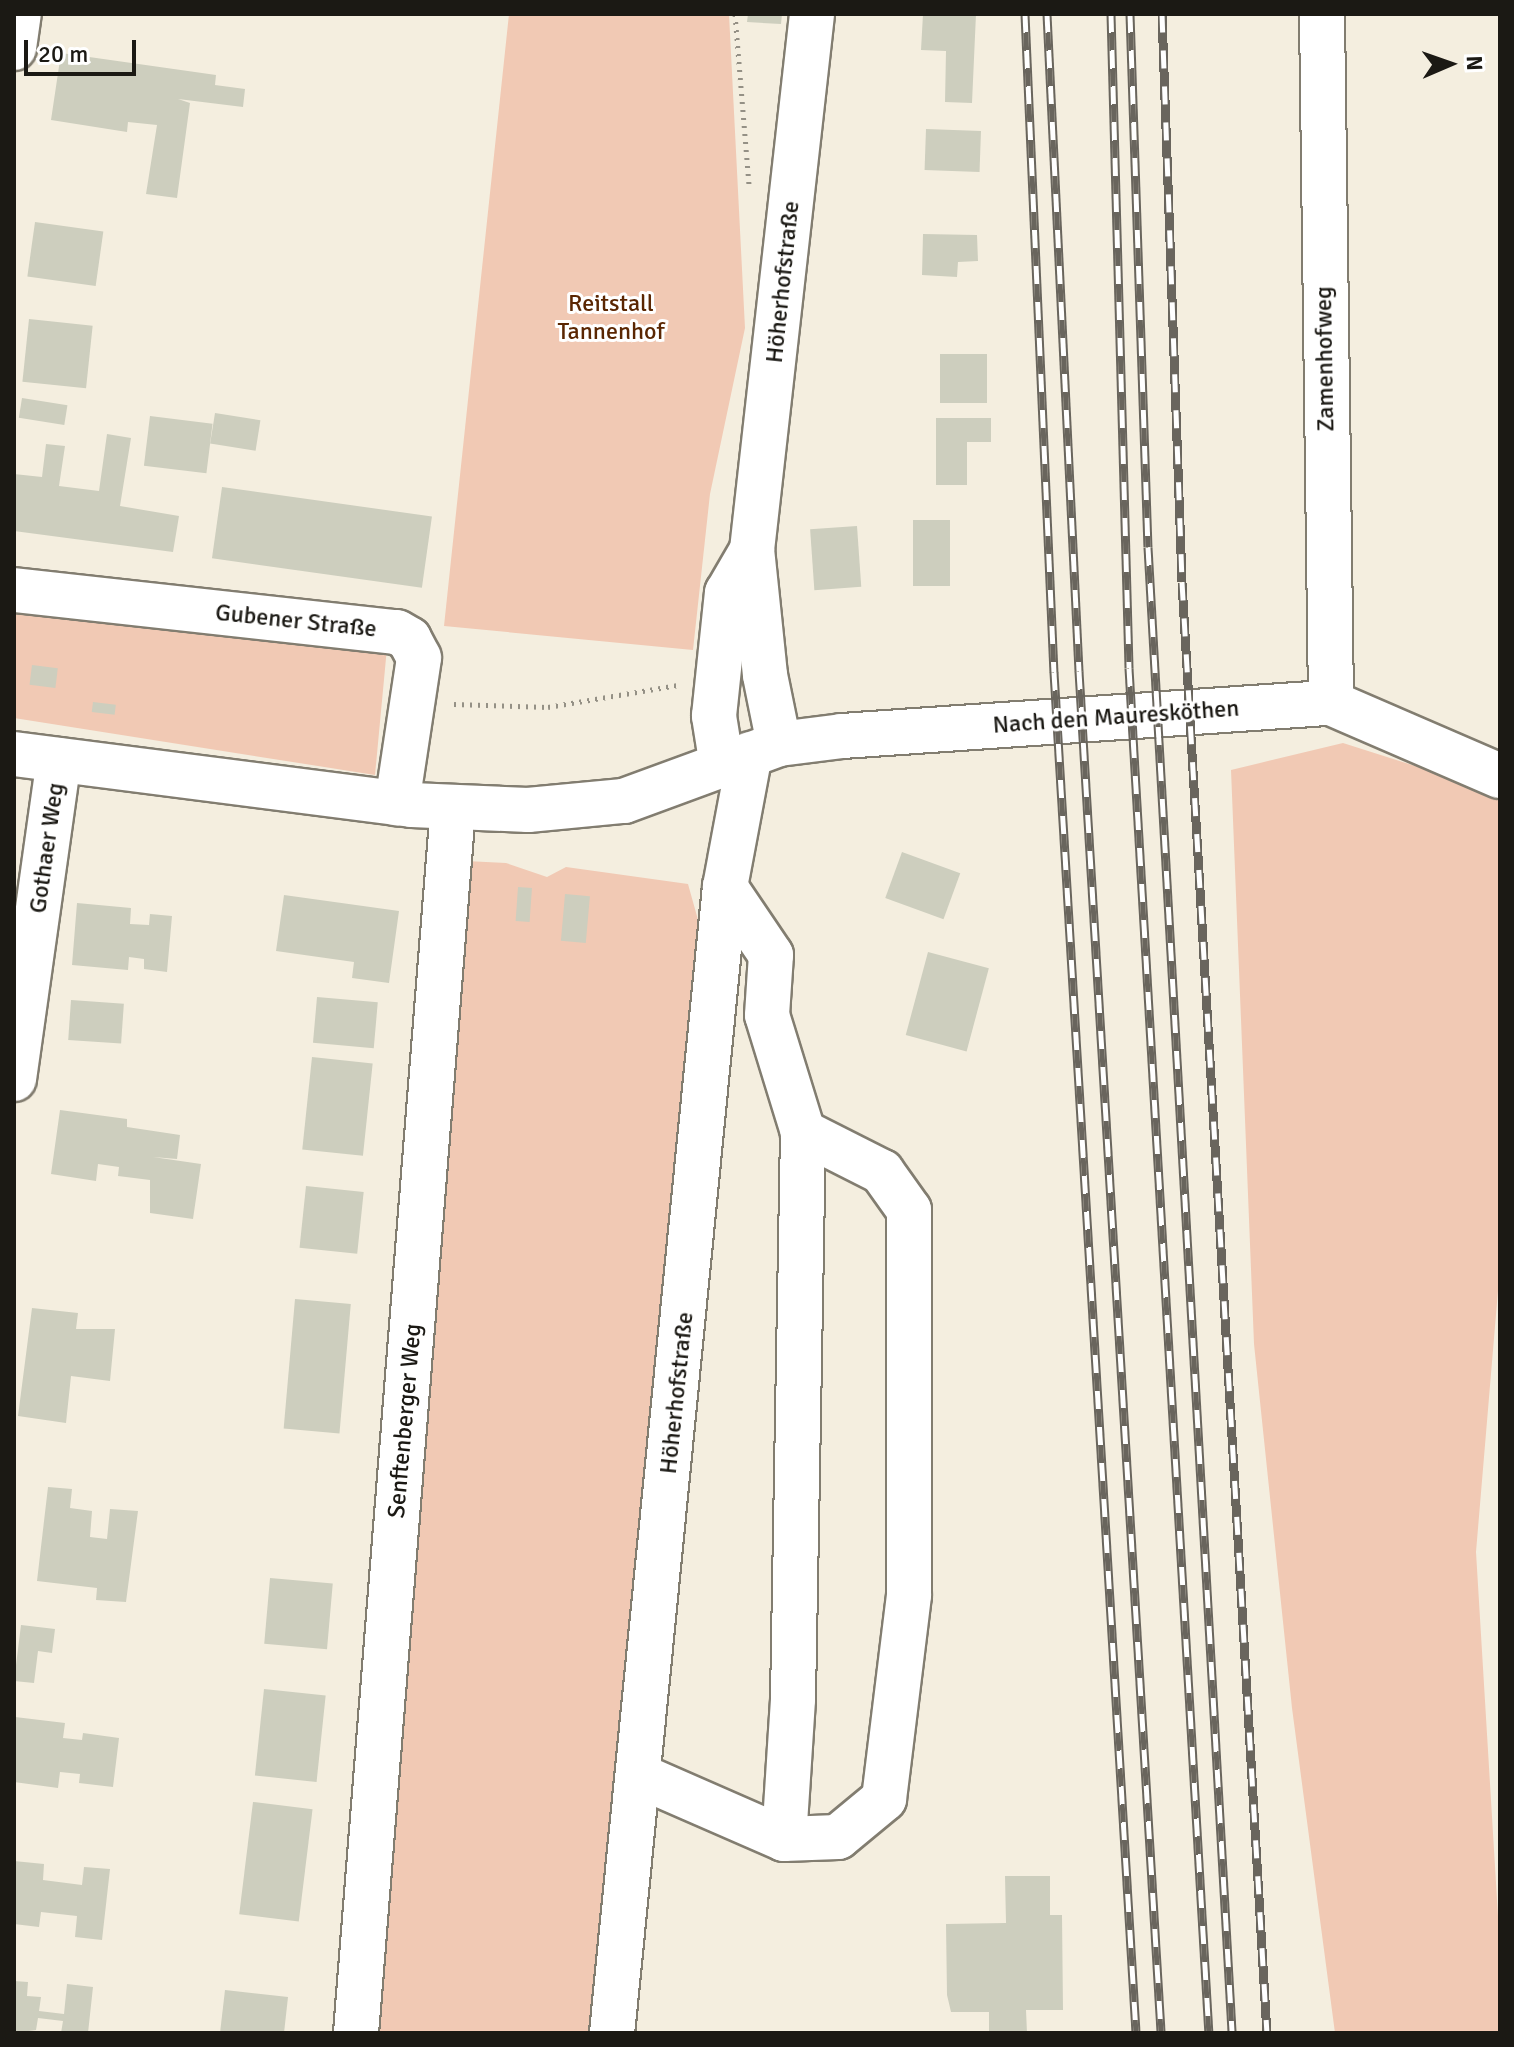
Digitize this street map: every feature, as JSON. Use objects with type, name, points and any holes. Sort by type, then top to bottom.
[{"type":"street","points":[[14,48],[19,14]]},
{"type":"street","name":"Höherhofstraße","points":[[612,2033],[640,1776],[725,887],[765,675],[752,550],[812,14]]},
{"type":"street","name":"Zamenhofweg","points":[[1322,14],[1331,703]]},
{"type":"street","name":"Höherhofstraße","points":[[750,755],[714,716],[727,593],[752,550]]},
{"type":"street","name":"Gubener Straße","points":[[14,590],[397,632],[409,639],[419,658],[397,803]]},
{"type":"street","name":"Nach den Mauresköthen","points":[[750,755],[883,732],[1331,703],[1500,776]]},
{"type":"street","points":[[14,754],[397,803],[453,809],[528,810],[624,801],[750,755]]},
{"type":"street","name":"Gothaer Weg","points":[[14,1079],[59,760]]},
{"type":"street","name":"Senftenberger Weg","points":[[356,2033],[453,809]]},
{"type":"street","points":[[725,887],[771,955],[767,1015],[803,1132],[793,1699],[784,1839]]},
{"type":"street","points":[[640,1776],[784,1839],[838,1837],[884,1799],[909,1595],[909,1210],[882,1172],[803,1132]]},
{"type":"path","points":[[413,703],[548,707],[717,678]]},
{"type":"green space","name":"Reitstall Tannenhof","points":[[509,14],[729,14],[745,328],[710,494],[693,650],[444,626]]},
{"type":"green space","points":[[14,605],[388,637],[375,775],[14,718]]},
{"type":"green space","points":[[1343,743],[1500,793],[1500,1267],[1476,1552],[1500,1949],[1500,2033],[1335,2033],[1292,1708],[1254,1344],[1231,770]]},
{"type":"green space","points":[[466,861],[506,863],[547,877],[566,867],[688,884],[722,1006],[660,1781],[621,2033],[373,2033],[393,1858],[411,1478]]},
{"type":"building","points":[[748,14],[782,14],[781,24],[747,22]]},
{"type":"building","points":[[923,14],[976,14],[972,103],[945,102],[946,51],[921,50]]},
{"type":"building","points":[[61,53],[216,75],[215,85],[245,89],[243,107],[178,99],[190,103],[177,198],[146,194],[157,125],[128,122],[127,132],[51,120]]},
{"type":"building","points":[[926,129],[981,131],[980,172],[925,170]]},
{"type":"building","points":[[35,222],[103,232],[96,286],[27,276]]},
{"type":"building","points":[[923,234],[977,235],[978,261],[958,262],[957,277],[922,275]]},
{"type":"building","points":[[29,319],[93,326],[86,388],[22,382]]},
{"type":"building","points":[[940,354],[987,354],[987,403],[940,403]]},
{"type":"building","points":[[22,398],[67,405],[64,425],[19,418]]},
{"type":"building","points":[[215,413],[260,420],[256,451],[210,444]]},
{"type":"building","points":[[150,416],[213,424],[206,473],[144,466]]},
{"type":"building","points":[[936,418],[991,418],[991,442],[967,442],[967,485],[936,485]]},
{"type":"building","points":[[107,434],[131,438],[120,506],[179,516],[173,552],[14,531],[14,474],[42,477],[46,444],[65,446],[59,486],[99,491]]},
{"type":"building","points":[[222,487],[432,517],[422,588],[212,558]]},
{"type":"building","points":[[913,520],[950,520],[950,586],[913,586]]},
{"type":"building","points":[[857,526],[861,587],[814,590],[810,529]]},
{"type":"building","points":[[32,665],[58,668],[55,688],[30,685]]},
{"type":"building","points":[[93,702],[116,705],[115,715],[92,712]]},
{"type":"building","points":[[902,852],[960,873],[944,919],[885,898]]},
{"type":"building","points":[[518,887],[532,888],[530,922],[516,921]]},
{"type":"building","points":[[565,894],[590,896],[586,943],[561,941]]},
{"type":"building","points":[[284,895],[399,911],[389,983],[352,978],[354,962],[276,951]]},
{"type":"building","points":[[77,903],[131,908],[130,924],[149,925],[150,914],[172,916],[167,972],[144,969],[144,959],[129,957],[128,970],[72,965]]},
{"type":"building","points":[[928,952],[989,968],[967,1051],[906,1035]]},
{"type":"building","points":[[317,997],[378,1002],[374,1048],[313,1043]]},
{"type":"building","points":[[71,1000],[124,1004],[121,1044],[68,1040]]},
{"type":"building","points":[[312,1057],[373,1063],[363,1156],[302,1149]]},
{"type":"building","points":[[60,1110],[127,1119],[127,1127],[180,1135],[177,1159],[153,1157],[201,1164],[193,1219],[150,1213],[150,1180],[118,1176],[119,1167],[98,1164],[96,1181],[51,1174]]},
{"type":"building","points":[[306,1186],[364,1192],[357,1254],[300,1248]]},
{"type":"building","points":[[295,1299],[351,1304],[339,1433],[284,1429]]},
{"type":"building","points":[[32,1308],[78,1313],[76,1329],[115,1329],[110,1381],[71,1376],[66,1423],[18,1416]]},
{"type":"building","points":[[48,1487],[72,1489],[70,1508],[92,1511],[90,1537],[107,1539],[110,1509],[138,1511],[126,1602],[96,1600],[97,1588],[37,1581]]},
{"type":"building","points":[[270,1578],[333,1583],[327,1649],[264,1644]]},
{"type":"building","points":[[21,1625],[55,1629],[52,1653],[38,1651],[34,1683],[14,1681]]},
{"type":"building","points":[[264,1689],[326,1695],[317,1782],[255,1776]]},
{"type":"building","points":[[15,1717],[65,1723],[63,1738],[82,1740],[83,1733],[119,1738],[113,1787],[79,1783],[80,1774],[60,1772],[58,1788],[14,1782]]},
{"type":"building","points":[[253,1802],[313,1809],[299,1921],[239,1914]]},
{"type":"building","points":[[14,1861],[44,1864],[43,1880],[82,1885],[84,1867],[110,1869],[102,1940],[75,1937],[77,1916],[41,1912],[39,1927],[14,1924]]},
{"type":"building","points":[[1005,1876],[1050,1876],[1050,1915],[1062,1915],[1063,2010],[1026,2010],[1027,2033],[989,2033],[989,2012],[951,2012],[947,1995],[946,1924],[1006,1923]]},
{"type":"building","points":[[14,1981],[28,1982],[27,1996],[41,1997],[39,2011],[64,2014],[67,1984],[93,1987],[88,2033],[61,2033],[63,2021],[38,2018],[36,2030],[14,2033]]},
{"type":"building","points":[[225,1990],[288,1997],[284,2033],[220,2033]]},
{"type":"railway","points":[[1025,14],[1054,672],[1136,2033]]},
{"type":"railway","points":[[1047,14],[1079,671],[1161,2033]]},
{"type":"railway","points":[[1111,14],[1129,668],[1209,2033]]},
{"type":"railway","points":[[1130,14],[1148,547],[1232,2033]]},
{"type":"railway","points":[[1162,14],[1182,582],[1267,2033]]}]
